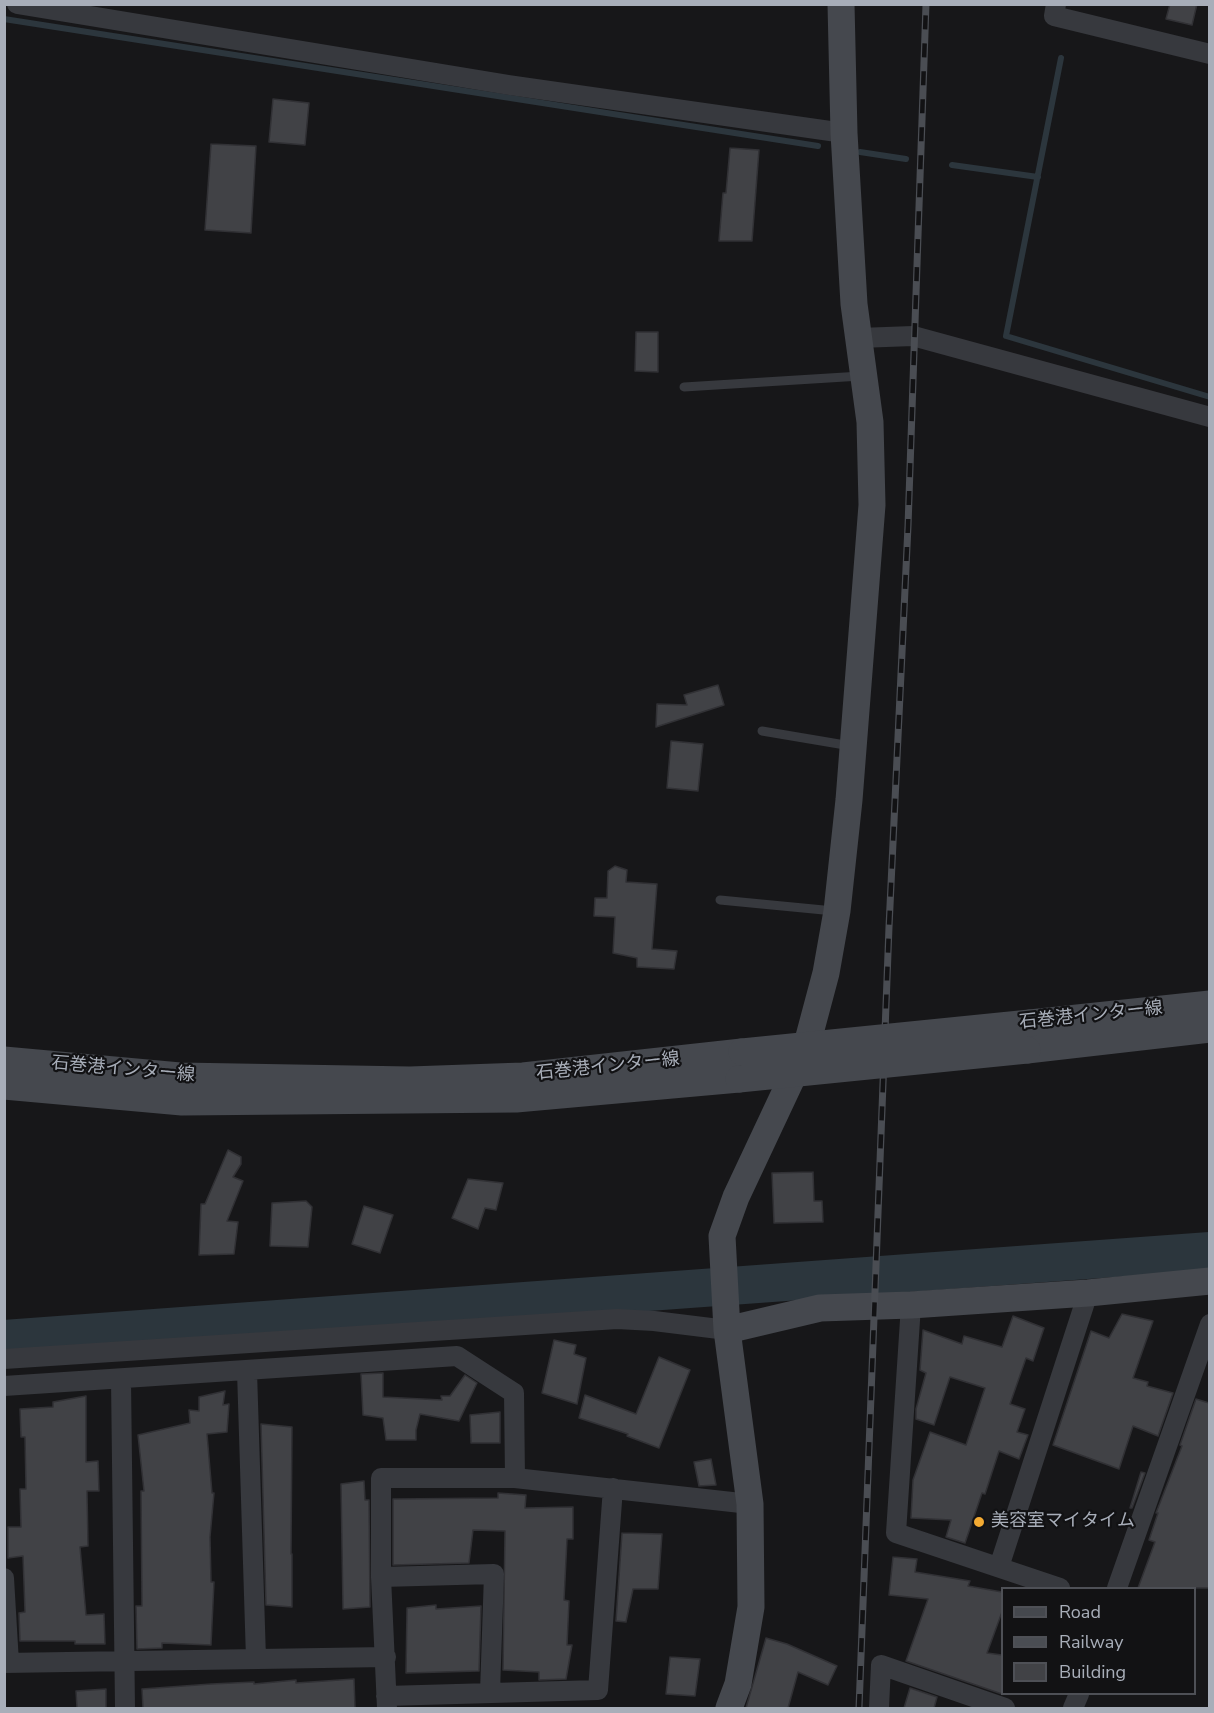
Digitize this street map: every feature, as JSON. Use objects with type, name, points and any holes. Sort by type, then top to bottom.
[{"type":"main road","points":[[729,1708],[738,1684],[751,1606],[750,1504],[727,1321],[722,1236],[736,1197],[806,1048],[826,973],[837,911],[853,747],[872,505],[870,422],[854,304],[844,133],[841,4]]},
{"type":"main road","name":"石巻港インター線","points":[[4,1060],[180,1076],[410,1080],[523,1076],[1209,1004]]},
{"type":"main road","name":"石巻港インター線","points":[[4,1086],[194,1102],[516,1099],[739,1080],[1209,1029]]},
{"type":"main road","points":[[727,1321],[820,1308],[911,1305],[1088,1293],[1209,1281]]},
{"type":"street","points":[[17,4],[75,9],[508,85],[844,133]]},
{"type":"street","points":[[1056,4],[1054,16],[1209,54]]},
{"type":"street","points":[[859,339],[913,336],[1209,417]]},
{"type":"street","points":[[999,1567],[1088,1293]]},
{"type":"street","points":[[911,1305],[896,1533],[1057,1587]]},
{"type":"street","points":[[4,1359],[617,1319],[727,1321]]},
{"type":"street","points":[[1117,1587],[1209,1324]]},
{"type":"street","points":[[4,1386],[457,1356],[514,1393],[515,1478]]},
{"type":"street","points":[[247,1371],[256,1659]]},
{"type":"street","points":[[121,1380],[125,1708]]},
{"type":"street","points":[[614,1488],[598,1689],[490,1692],[386,1702],[381,1577],[381,1478],[515,1478],[614,1488],[750,1504]]},
{"type":"street","points":[[381,1577],[494,1574],[490,1692]]},
{"type":"street","points":[[4,1578],[7,1663],[386,1657]]},
{"type":"street","points":[[879,1708],[881,1665],[1004,1708]]},
{"type":"lane","points":[[684,387],[863,375]]},
{"type":"lane","points":[[762,731],[853,747]]},
{"type":"lane","points":[[720,900],[837,911]]},
{"type":"building","points":[[1170,4],[1197,4],[1192,25],[1166,19]]},
{"type":"building","points":[[273,99],[309,103],[305,145],[269,142]]},
{"type":"building","points":[[211,144],[256,146],[251,233],[205,230]]},
{"type":"building","points":[[730,148],[759,150],[752,241],[719,241]]},
{"type":"building","points":[[636,332],[658,332],[658,372],[635,371]]},
{"type":"building","points":[[718,685],[724,705],[656,727],[657,704],[687,705],[684,695]]},
{"type":"building","points":[[671,741],[703,744],[698,791],[667,788]]},
{"type":"building","points":[[615,866],[627,870],[626,882],[657,884],[652,949],[677,951],[674,969],[637,967],[637,958],[613,953],[615,917],[594,916],[595,898],[607,898],[608,871]]},
{"type":"building","points":[[228,1150],[241,1157],[241,1164],[233,1177],[243,1181],[227,1221],[238,1222],[234,1254],[199,1255],[201,1204],[205,1204]]},
{"type":"building","points":[[813,1172],[814,1201],[822,1201],[823,1222],[774,1223],[772,1173]]},
{"type":"building","points":[[468,1179],[503,1183],[496,1210],[485,1208],[478,1229],[452,1218]]},
{"type":"building","points":[[306,1201],[312,1207],[308,1247],[270,1246],[272,1203]]},
{"type":"building","points":[[364,1206],[393,1215],[380,1253],[352,1244]]},
{"type":"building","points":[[1122,1314],[1153,1321],[1133,1378],[1148,1382],[1147,1386],[1173,1393],[1158,1436],[1133,1426],[1119,1469],[1053,1445],[1091,1331],[1109,1338]]},
{"type":"building","points":[[1013,1316],[1044,1328],[1033,1361],[1026,1358],[1010,1404],[1025,1409],[1017,1432],[1028,1435],[1019,1459],[999,1451],[965,1543],[946,1537],[951,1520],[911,1518],[913,1480],[930,1432],[966,1445],[985,1388],[950,1377],[934,1425],[916,1419],[916,1409],[926,1373],[920,1370],[923,1330],[962,1344],[964,1336],[1002,1347]]},
{"type":"building","points":[[554,1340],[576,1345],[574,1354],[586,1358],[577,1404],[542,1393]]},
{"type":"building","points":[[659,1357],[690,1370],[659,1448],[627,1436],[628,1434],[579,1418],[585,1395],[636,1414]]},
{"type":"building","points":[[383,1373],[383,1397],[442,1400],[441,1396],[450,1396],[465,1375],[477,1383],[459,1421],[420,1414],[416,1440],[386,1440],[383,1418],[363,1415],[361,1374]]},
{"type":"building","points":[[225,1391],[223,1405],[229,1404],[227,1432],[207,1434],[212,1493],[214,1493],[210,1537],[211,1582],[214,1582],[211,1645],[162,1643],[162,1648],[137,1649],[136,1606],[142,1606],[141,1491],[144,1491],[138,1435],[190,1423],[189,1410],[199,1411],[199,1397]]},
{"type":"building","points":[[86,1396],[86,1462],[98,1461],[99,1491],[87,1491],[88,1546],[80,1547],[86,1615],[104,1614],[105,1644],[75,1644],[75,1641],[20,1641],[19,1613],[25,1612],[23,1556],[8,1558],[8,1527],[21,1527],[20,1489],[26,1489],[25,1437],[21,1437],[20,1409],[53,1407],[53,1402]]},
{"type":"building","points":[[1196,1399],[1209,1403],[1209,1588],[1138,1587],[1155,1542],[1149,1540],[1158,1513],[1156,1513],[1182,1446],[1180,1445]]},
{"type":"building","points":[[500,1412],[500,1443],[471,1443],[470,1415]]},
{"type":"building","points":[[261,1424],[292,1427],[292,1607],[266,1605]]},
{"type":"building","points":[[711,1459],[716,1485],[699,1486],[694,1462]]},
{"type":"building","points":[[1141,1472],[1145,1473],[1132,1508],[1130,1508]]},
{"type":"building","points":[[364,1481],[365,1500],[369,1500],[370,1607],[343,1609],[341,1484]]},
{"type":"building","points":[[498,1493],[526,1495],[525,1508],[573,1507],[573,1539],[567,1539],[564,1600],[569,1601],[567,1645],[572,1645],[566,1679],[539,1680],[539,1672],[503,1670],[505,1531],[473,1530],[469,1563],[393,1565],[393,1499],[498,1498]]},
{"type":"building","points":[[622,1533],[662,1534],[658,1589],[633,1589],[626,1622],[616,1621]]},
{"type":"building","points":[[893,1557],[917,1559],[915,1572],[970,1581],[968,1586],[1001,1592],[1001,1615],[987,1653],[1001,1655],[1001,1694],[906,1661],[928,1599],[889,1595]]},
{"type":"building","points":[[436,1605],[436,1609],[481,1606],[479,1671],[406,1673],[407,1608]]},
{"type":"building","points":[[766,1638],[787,1644],[837,1666],[828,1685],[798,1672],[788,1708],[746,1708]]},
{"type":"building","points":[[670,1657],[700,1659],[695,1696],[666,1694]]},
{"type":"building","points":[[354,1679],[355,1708],[143,1708],[142,1689]]},
{"type":"building","points":[[910,1688],[937,1697],[934,1708],[904,1708]]},
{"type":"building","points":[[106,1689],[106,1708],[77,1708],[76,1691]]},
{"type":"waterway","points":[[4,19],[818,146]]},
{"type":"waterway","points":[[1061,58],[1006,336],[1210,397]]},
{"type":"waterway","points":[[860,152],[906,159]]},
{"type":"waterway","points":[[952,165],[1038,177]]},
{"type":"waterway","points":[[4,1339],[1210,1251]]},
{"type":"railway","points":[[859,1708],[889,927],[908,526],[926,4]]},
{"type":"place","name":"美容室マイタイム","points":[[979,1522]]}]
